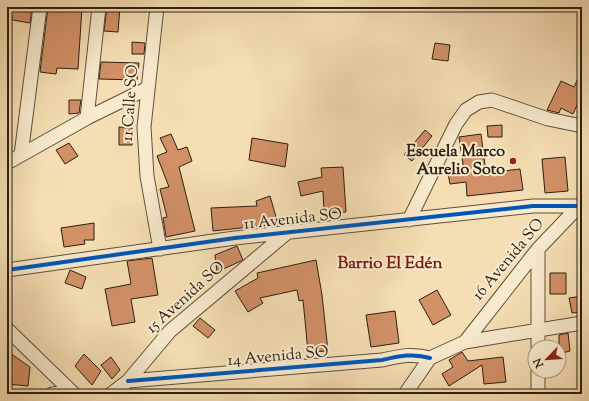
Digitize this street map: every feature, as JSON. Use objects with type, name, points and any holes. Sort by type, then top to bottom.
[{"type":"street","points":[[21,154],[40,7]]},
{"type":"street","points":[[86,118],[99,7]]},
{"type":"street","name":"11 Calle SO","points":[[157,7],[144,127],[147,176],[160,249]]},
{"type":"street","points":[[7,163],[86,118],[148,88]]},
{"type":"street","points":[[409,220],[456,124],[466,110],[479,102],[492,100],[548,119],[582,126]]},
{"type":"street","name":"11 Avenida SO","points":[[7,270],[288,232],[533,206],[581,205]]},
{"type":"street","name":"16 Avenida SO","points":[[465,342],[538,249],[581,205]]},
{"type":"street","name":"15 Avenida SO","points":[[111,394],[128,381],[170,331],[288,232]]},
{"type":"street","points":[[538,249],[538,339]]},
{"type":"street","points":[[405,394],[430,358],[465,342],[582,323]]},
{"type":"street","points":[[7,329],[73,393]]},
{"type":"street","name":"14 Avenida SO","points":[[128,381],[382,360],[404,355],[418,355],[430,358]]},
{"type":"street","points":[[538,379],[538,394]]},
{"type":"street","points":[[52,394],[73,393]]},
{"type":"building","points":[[7,7],[32,7],[30,23],[7,19]]},
{"type":"building","points":[[48,7],[82,7],[78,69],[57,68],[56,74],[40,72]]},
{"type":"building","points":[[107,7],[120,7],[118,32],[104,31]]},
{"type":"building","points":[[132,42],[145,43],[144,54],[132,54]]},
{"type":"building","points":[[435,43],[450,45],[448,61],[432,59]]},
{"type":"building","points":[[101,62],[139,63],[137,80],[99,79]]},
{"type":"building","points":[[582,70],[582,94],[573,114],[561,108],[559,113],[547,110],[561,81],[574,87]]},
{"type":"building","points":[[69,100],[81,100],[79,113],[69,114]]},
{"type":"building","points":[[502,125],[502,137],[488,137],[487,126]]},
{"type":"building","points":[[119,127],[132,128],[132,145],[119,145]]},
{"type":"building","points":[[425,130],[432,136],[412,161],[404,155]]},
{"type":"building","points":[[171,134],[178,150],[187,147],[192,161],[179,167],[195,231],[166,237],[163,218],[167,217],[160,189],[169,187],[157,156],[167,152],[160,138]]},
{"type":"building","points":[[481,134],[486,173],[520,169],[523,190],[467,196],[466,182],[450,184],[448,174],[464,171],[459,137]]},
{"type":"building","points":[[252,138],[288,144],[285,167],[249,160]]},
{"type":"building","points":[[69,143],[78,156],[65,164],[56,150]]},
{"type":"building","points":[[565,157],[568,191],[545,193],[542,159]]},
{"type":"building","points":[[343,167],[346,212],[324,213],[323,191],[301,196],[298,182],[322,177],[321,168]]},
{"type":"building","points":[[270,196],[278,224],[213,231],[211,208],[257,206],[256,201]]},
{"type":"building","points":[[94,223],[94,240],[84,240],[85,244],[64,247],[61,228]]},
{"type":"building","points":[[237,246],[243,260],[217,272],[215,255]]},
{"type":"building","points":[[152,258],[158,295],[131,299],[135,322],[112,326],[105,289],[131,284],[127,261]]},
{"type":"building","points":[[316,260],[322,295],[328,351],[308,352],[303,300],[299,301],[297,290],[260,298],[263,303],[248,312],[235,291],[258,278],[257,273]]},
{"type":"building","points":[[70,270],[86,277],[82,289],[65,283]]},
{"type":"building","points":[[550,273],[566,273],[566,294],[550,294]]},
{"type":"building","points":[[437,290],[451,315],[433,325],[419,300]]},
{"type":"building","points":[[582,296],[582,312],[572,313],[569,298]]},
{"type":"building","points":[[395,311],[399,343],[371,347],[366,315]]},
{"type":"building","points":[[200,318],[215,330],[208,338],[193,326]]},
{"type":"building","points":[[568,333],[570,351],[567,352],[567,339],[559,339],[559,335]]},
{"type":"building","points":[[7,351],[30,367],[28,386],[7,384]]},
{"type":"building","points":[[462,352],[468,361],[503,357],[506,382],[484,384],[482,365],[449,386],[442,374],[453,367],[449,360]]},
{"type":"building","points":[[84,354],[101,371],[92,385],[75,366]]},
{"type":"building","points":[[111,357],[120,370],[112,379],[101,365]]},
{"type":"cycle path","points":[[7,270],[235,238],[533,206],[582,206]]},
{"type":"cycle path","points":[[128,381],[382,360],[406,356],[424,356],[430,358]]},
{"type":"place","name":"Escuela Marco Aurelio Soto","points":[[513,161]]},
{"type":"district","name":"Barrio El Edén","points":[[390,264]]}]
